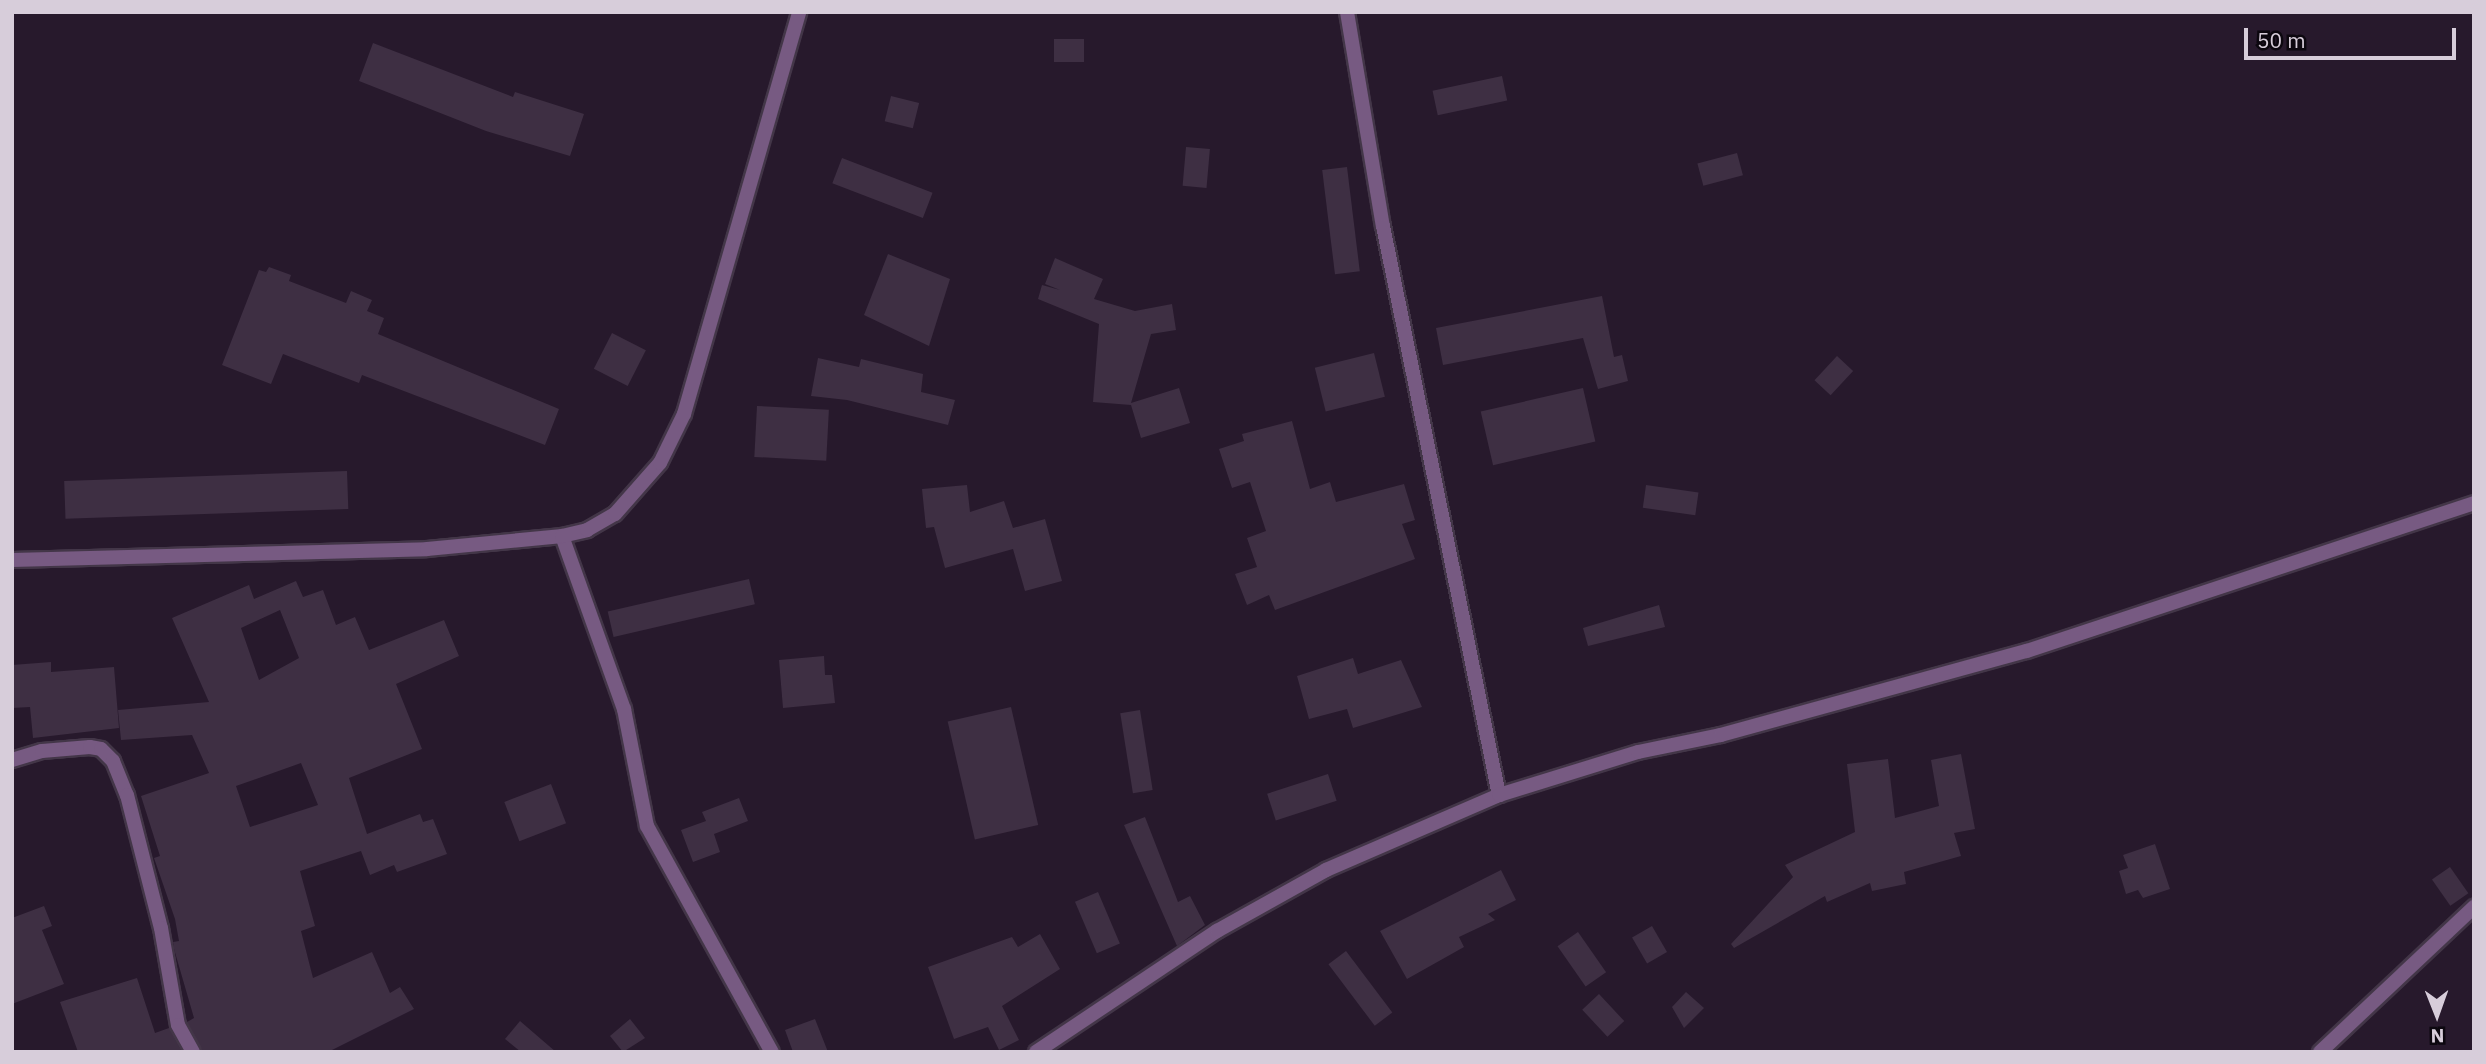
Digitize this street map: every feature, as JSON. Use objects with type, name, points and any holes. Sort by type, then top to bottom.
[{"type":"street","points":[[12,560],[427,549],[562,536],[606,520],[639,492],[660,463],[684,414],[799,12]]},
{"type":"street","points":[[1347,12],[1388,252],[1499,795]]},
{"type":"street","points":[[1036,1052],[1217,931],[1314,876],[1499,795],[1638,752],[1721,736],[2027,651],[2474,503]]},
{"type":"street","points":[[562,536],[624,709],[647,826],[772,1052]]},
{"type":"street","points":[[12,760],[42,751],[90,747],[101,749],[113,761],[127,795],[161,928],[178,1025],[192,1052]]},
{"type":"street","points":[[2319,1052],[2474,907]]},
{"type":"building","points":[[1054,39],[1084,39],[1084,62],[1054,62]]},
{"type":"building","points":[[373,43],[513,97],[515,92],[584,114],[570,156],[486,131],[359,81]]},
{"type":"building","points":[[1502,76],[1507,100],[1438,115],[1433,91]]},
{"type":"building","points":[[891,96],[919,103],[913,128],[885,121]]},
{"type":"building","points":[[1186,147],[1210,149],[1207,188],[1183,186]]},
{"type":"building","points":[[1737,153],[1743,175],[1703,186],[1697,164]]},
{"type":"building","points":[[842,158],[933,193],[923,218],[832,183]]},
{"type":"building","points":[[1347,167],[1360,271],[1335,274],[1322,170]]},
{"type":"building","points":[[888,254],[950,279],[929,346],[864,315]]},
{"type":"building","points":[[1055,258],[1103,279],[1094,299],[1135,311],[1172,304],[1176,330],[1151,334],[1131,403],[1179,388],[1190,423],[1141,438],[1131,405],[1093,402],[1099,324],[1038,299],[1042,285],[1060,290],[1045,284]]},
{"type":"building","points":[[269,267],[291,275],[289,281],[346,303],[351,291],[372,300],[367,311],[384,318],[378,334],[559,409],[545,445],[362,375],[359,383],[283,354],[271,384],[222,365],[259,270],[266,272]]},
{"type":"building","points":[[1602,296],[1614,357],[1622,355],[1628,381],[1598,389],[1583,338],[1443,365],[1436,328]]},
{"type":"building","points":[[612,333],[646,350],[628,386],[594,369]]},
{"type":"building","points":[[1374,353],[1385,397],[1326,411],[1315,368]]},
{"type":"building","points":[[1837,356],[1853,371],[1831,395],[1814,380]]},
{"type":"building","points":[[818,358],[859,367],[861,359],[923,374],[921,392],[955,400],[948,425],[847,400],[811,396]]},
{"type":"building","points":[[1583,388],[1595,442],[1493,465],[1481,412]]},
{"type":"building","points":[[757,406],[829,410],[826,461],[754,457]]},
{"type":"building","points":[[1292,421],[1310,489],[1330,482],[1336,502],[1404,484],[1415,520],[1402,524],[1415,559],[1275,610],[1269,595],[1247,605],[1235,574],[1257,567],[1247,538],[1266,531],[1250,482],[1232,488],[1219,449],[1244,441],[1242,434]]},
{"type":"building","points":[[347,471],[348,509],[65,519],[64,481]]},
{"type":"building","points":[[967,485],[970,512],[1004,501],[1013,528],[1045,519],[1062,581],[1025,591],[1013,549],[945,568],[934,527],[926,528],[922,489]]},
{"type":"building","points":[[1646,485],[1698,492],[1695,515],[1643,508]]},
{"type":"building","points":[[749,579],[755,604],[614,637],[608,612]]},
{"type":"building","points":[[296,581],[303,597],[323,590],[336,625],[355,617],[369,650],[444,620],[459,656],[396,684],[422,749],[349,778],[367,834],[420,814],[423,822],[433,819],[447,854],[397,872],[394,865],[370,875],[361,851],[300,871],[315,926],[301,931],[313,978],[372,952],[390,993],[400,987],[414,1009],[328,1052],[203,1052],[187,1022],[194,1018],[174,949],[173,942],[179,941],[175,919],[154,858],[160,856],[141,796],[209,773],[192,735],[121,740],[118,710],[209,702],[172,618],[249,585],[254,599]],"holes":[[[280,610],[299,658],[259,680],[241,628]],[[301,763],[318,805],[250,827],[236,786]]]},
{"type":"building","points":[[1659,605],[1665,627],[1588,646],[1583,628]]},
{"type":"building","points":[[824,656],[825,675],[832,675],[835,703],[783,708],[779,660]]},
{"type":"building","points":[[1353,658],[1358,674],[1401,660],[1422,707],[1353,728],[1347,709],[1309,719],[1297,676]]},
{"type":"building","points":[[51,662],[51,672],[114,667],[119,728],[33,738],[30,707],[12,708],[12,665]]},
{"type":"building","points":[[1011,707],[1038,825],[975,840],[948,722]]},
{"type":"building","points":[[1140,710],[1153,790],[1133,793],[1120,713]]},
{"type":"building","points":[[1961,754],[1975,829],[1954,833],[1961,856],[1904,872],[1906,884],[1872,891],[1870,883],[1827,902],[1825,896],[1734,948],[1731,944],[1793,877],[1785,865],[1855,832],[1847,764],[1888,759],[1895,818],[1939,806],[1931,760]]},
{"type":"building","points":[[1328,774],[1337,801],[1276,820],[1267,794]]},
{"type":"building","points":[[551,784],[566,823],[519,841],[504,802]]},
{"type":"building","points":[[739,798],[748,821],[714,834],[720,852],[693,862],[681,830],[706,821],[702,812]]},
{"type":"building","points":[[1145,817],[1178,902],[1190,896],[1205,925],[1177,946],[1124,825]]},
{"type":"building","points":[[2155,844],[2170,889],[2143,898],[2138,890],[2126,894],[2119,871],[2128,868],[2123,855]]},
{"type":"building","points":[[2450,867],[2468,893],[2450,906],[2432,880]]},
{"type":"building","points":[[1501,870],[1516,900],[1488,914],[1495,920],[1459,937],[1464,947],[1407,979],[1380,931]]},
{"type":"building","points":[[1098,892],[1120,944],[1097,953],[1075,902]]},
{"type":"building","points":[[44,906],[52,926],[42,930],[64,984],[12,1004],[12,918]]},
{"type":"building","points":[[1652,926],[1667,952],[1647,963],[1632,938]]},
{"type":"building","points":[[1578,932],[1606,972],[1586,986],[1558,946]]},
{"type":"building","points":[[1040,934],[1060,969],[1002,1006],[1019,1040],[999,1050],[988,1027],[954,1039],[928,967],[1012,937],[1018,947]]},
{"type":"building","points":[[1346,951],[1392,1012],[1375,1026],[1328,964]]},
{"type":"building","points":[[137,978],[155,1033],[169,1028],[182,1052],[78,1052],[60,1002]]},
{"type":"building","points":[[1686,992],[1704,1008],[1684,1028],[1672,1007]]},
{"type":"building","points":[[1599,994],[1624,1021],[1607,1037],[1582,1010]]},
{"type":"building","points":[[630,1019],[645,1038],[623,1052],[610,1036]]},
{"type":"building","points":[[815,1019],[828,1052],[793,1052],[785,1030]]},
{"type":"building","points":[[520,1021],[556,1052],[521,1052],[505,1039]]}]
